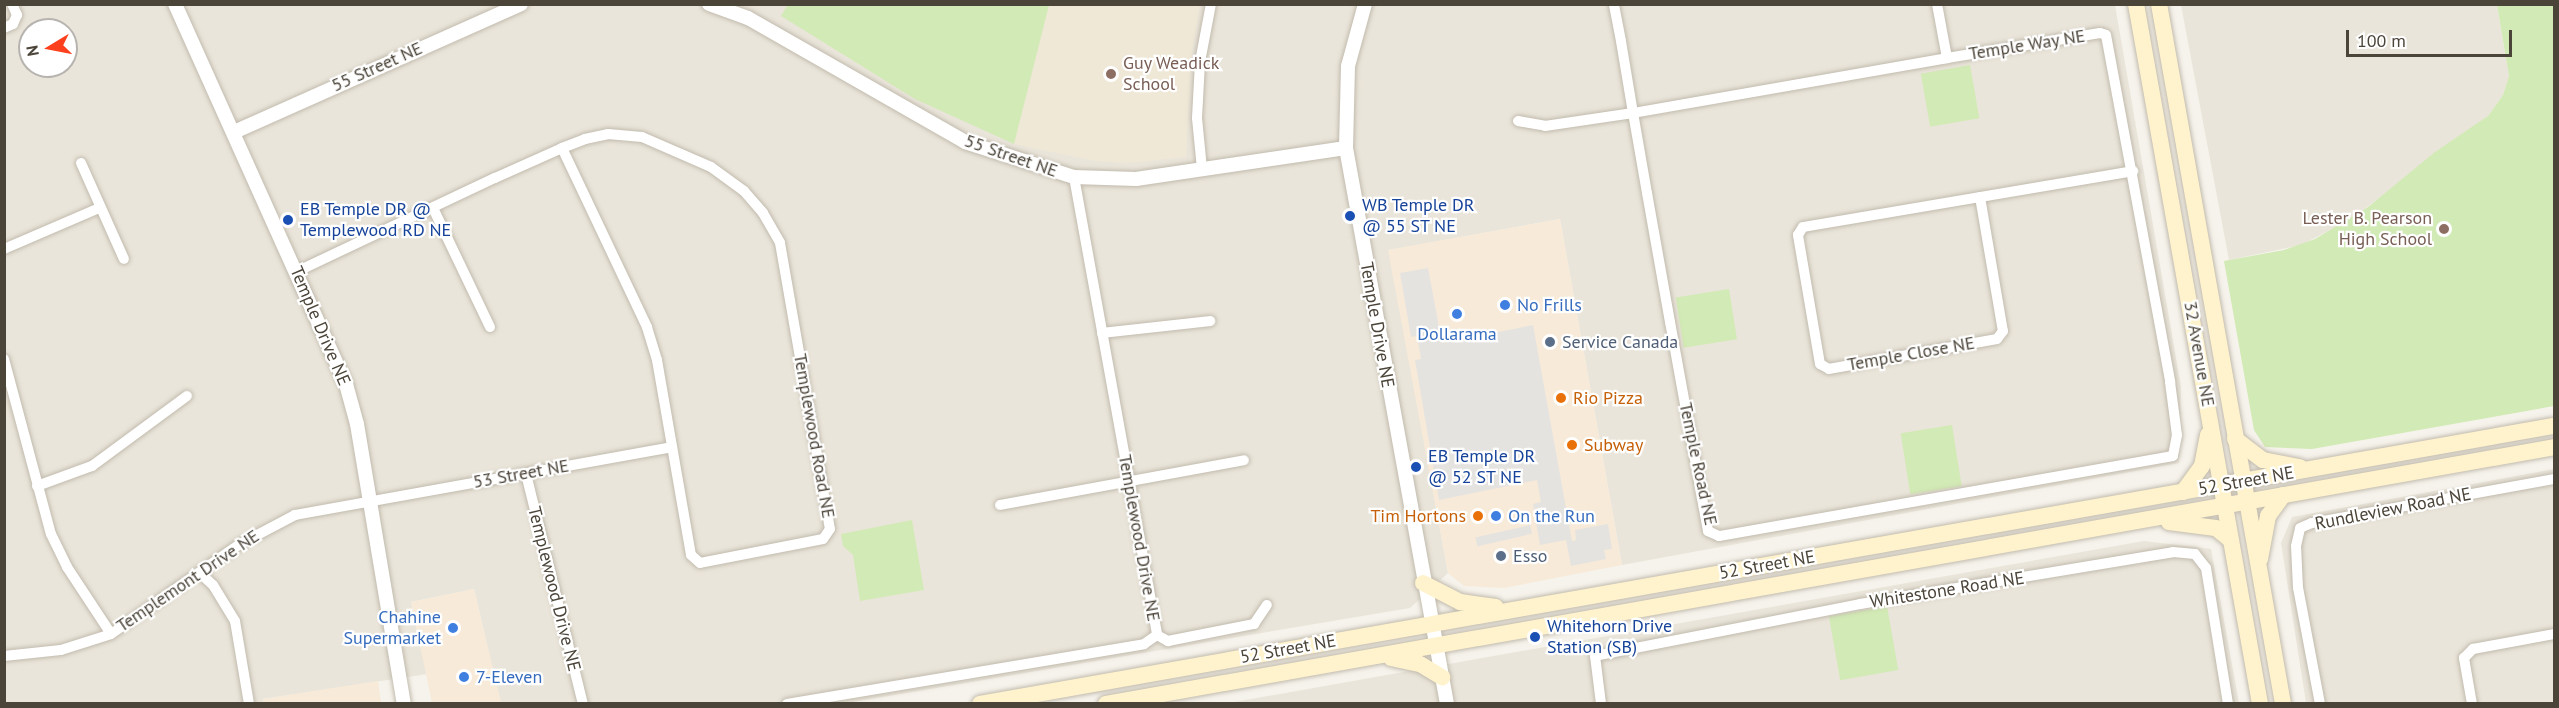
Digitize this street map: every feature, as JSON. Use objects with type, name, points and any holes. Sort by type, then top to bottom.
[{"type":"main road","name":"32 Avenue NE","points":[[2136,4],[2260,704]]},
{"type":"main road","name":"32 Avenue NE","points":[[2159,4],[2283,704]]},
{"type":"main road","points":[[2182,492],[2206,457],[2210,419]]},
{"type":"main road","name":"52 Street NE","points":[[980,704],[2554,426]]},
{"type":"main road","points":[[2235,439],[2263,460],[2309,469]]},
{"type":"main road","name":"52 Street NE","points":[[1106,704],[2554,447]]},
{"type":"main road","points":[[2258,569],[2268,516],[2283,495]]},
{"type":"main road","points":[[2147,520],[2216,528],[2231,540]]},
{"type":"main road","points":[[1423,583],[1460,602],[1512,609]]},
{"type":"main road","points":[[1378,656],[1420,664],[1442,677]]},
{"type":"street","points":[[4,28],[13,24],[17,15],[12,4]]},
{"type":"street","name":"Temple Drive NE","points":[[175,4],[298,271],[346,384],[370,500],[404,704]]},
{"type":"street","name":"55 Street NE","points":[[234,132],[521,4]]},
{"type":"street","name":"55 Street NE","points":[[709,4],[748,18],[965,142],[1074,177],[1136,179],[1346,148]]},
{"type":"street","points":[[1202,169],[1197,118],[1200,63],[1211,4]]},
{"type":"street","name":"Temple Drive NE","points":[[1365,4],[1348,66],[1346,148],[1423,583],[1447,704]]},
{"type":"street","name":"Temple Road NE","points":[[1614,4],[1708,531],[1719,537],[2173,456]]},
{"type":"street","points":[[1937,4],[1947,58]]},
{"type":"street","name":"Temple Way NE","points":[[1518,120],[1545,126],[2100,33],[2106,35],[2133,171],[2170,382],[2177,435],[2173,456]]},
{"type":"street","name":"Templewood Road NE","points":[[298,271],[562,148],[608,134],[642,137],[711,167],[744,191],[763,213],[780,243],[830,529],[823,539],[700,562],[691,555],[657,360],[647,327],[562,148]]},
{"type":"street","points":[[81,163],[99,208],[124,259]]},
{"type":"street","name":"Temple Close NE","points":[[1980,197],[2003,331],[1997,339],[1828,369],[1820,364],[1798,235],[1803,227],[2133,171]]},
{"type":"street","name":"Templewood Drive NE","points":[[787,704],[1144,644],[1157,635],[1074,177]]},
{"type":"street","points":[[4,249],[99,208]]},
{"type":"street","points":[[433,208],[490,327]]},
{"type":"street","points":[[1102,333],[1210,321]]},
{"type":"street","points":[[4,359],[37,486],[63,559],[111,634]]},
{"type":"street","points":[[37,486],[92,466],[187,396]]},
{"type":"street","name":"53 Street NE","points":[[370,500],[672,447]]},
{"type":"street","points":[[1000,505],[1244,460]]},
{"type":"street","name":"Templewood Drive NE","points":[[526,474],[583,704]]},
{"type":"street","name":"Rundleview Road NE","points":[[2320,704],[2298,588],[2296,546],[2300,528],[2312,523],[2554,479]]},
{"type":"street","name":"Templemont Drive NE","points":[[4,656],[60,650],[111,634],[201,574],[240,544],[295,515],[370,500]]},
{"type":"street","name":"Whitestone Road NE","points":[[1601,704],[1595,656],[1860,604],[2173,552],[2195,554],[2206,568],[2228,704]]},
{"type":"street","points":[[201,574],[213,585],[235,621],[249,704]]},
{"type":"street","points":[[1157,635],[1168,641],[1254,624],[1267,605]]},
{"type":"street","points":[[2472,704],[2464,658],[2473,649],[2554,634]]},
{"type":"shaded area","points":[[4,5],[2115,5],[2181,387],[2179,463],[1622,565],[1560,219],[1389,250],[1448,573],[1410,608],[847,703],[501,704],[474,589],[411,602],[427,674],[263,699],[264,703],[5,703]]},
{"type":"shaded area","name":"Guy Weadick School","points":[[1049,5],[1200,5],[1191,58],[1186,157],[1127,163],[1095,161],[1014,144]]},
{"type":"shaded area","points":[[2181,5],[2497,5],[2509,76],[2503,95],[2488,116],[2351,219],[2301,245],[2229,260]]},
{"type":"shaded area","points":[[1560,219],[1622,565],[1504,588],[1464,586],[1448,573],[1388,250]]},
{"type":"shaded area","points":[[1428,268],[1442,343],[1533,325],[1572,541],[1576,540],[1575,530],[1608,524],[1612,549],[1604,550],[1606,559],[1571,566],[1566,540],[1540,545],[1533,504],[1541,502],[1537,480],[1439,500],[1415,360],[1421,359],[1417,336],[1411,337],[1400,273]]},
{"type":"shaded area","points":[[2554,469],[2554,703],[2306,703],[2281,543],[2292,517]]},
{"type":"shaded area","points":[[1530,525],[1532,534],[1477,546],[1475,538]]},
{"type":"shaded area","points":[[2144,541],[2211,549],[2239,703],[1223,704]]},
{"type":"shaded area","points":[[474,589],[501,703],[432,703],[411,602]]},
{"type":"shaded area","points":[[378,681],[381,703],[264,704],[263,699]]},
{"type":"green space","points":[[788,4],[1049,5],[1014,144],[915,99],[781,16]]},
{"type":"green space","name":"Lester B. Pearson High School","points":[[2497,5],[2554,5],[2554,406],[2312,449],[2265,447],[2254,430],[2224,261],[2284,250],[2315,239],[2368,207],[2435,152],[2488,116],[2503,95],[2509,76]]},
{"type":"green space","points":[[1970,65],[1979,118],[1930,127],[1921,74]]},
{"type":"green space","points":[[1729,289],[1737,339],[1684,348],[1676,297]]},
{"type":"green space","points":[[1952,425],[1962,486],[1910,494],[1901,433]]},
{"type":"green space","points":[[912,520],[924,590],[860,601],[853,555],[843,546],[841,534]]},
{"type":"green space","points":[[1887,606],[1898,670],[1840,680],[1829,616]]},
{"type":"place","name":"Guy Weadick School","points":[[1111,74]]},
{"type":"place","name":"WB Temple DR @ 55 ST NE","points":[[1350,216]]},
{"type":"place","name":"EB Temple DR @ Templewood RD NE","points":[[288,220]]},
{"type":"place","name":"Lester B. Pearson High School","points":[[2444,229]]},
{"type":"place","name":"No Frills","points":[[1505,305]]},
{"type":"place","name":"Dollarama","points":[[1457,314]]},
{"type":"place","name":"Service Canada","points":[[1550,342]]},
{"type":"place","name":"Rio Pizza","points":[[1561,398]]},
{"type":"place","name":"Subway","points":[[1572,445]]},
{"type":"place","name":"EB Temple DR @ 52 ST NE","points":[[1416,467]]},
{"type":"place","name":"Tim Hortons","points":[[1478,516]]},
{"type":"place","name":"On the Run","points":[[1496,516]]},
{"type":"place","name":"Esso","points":[[1501,556]]},
{"type":"place","name":"Chahine Supermarket","points":[[453,628]]},
{"type":"place","name":"Whitehorn Drive Station (SB)","points":[[1535,637]]},
{"type":"place","name":"7-Eleven","points":[[464,677]]}]
